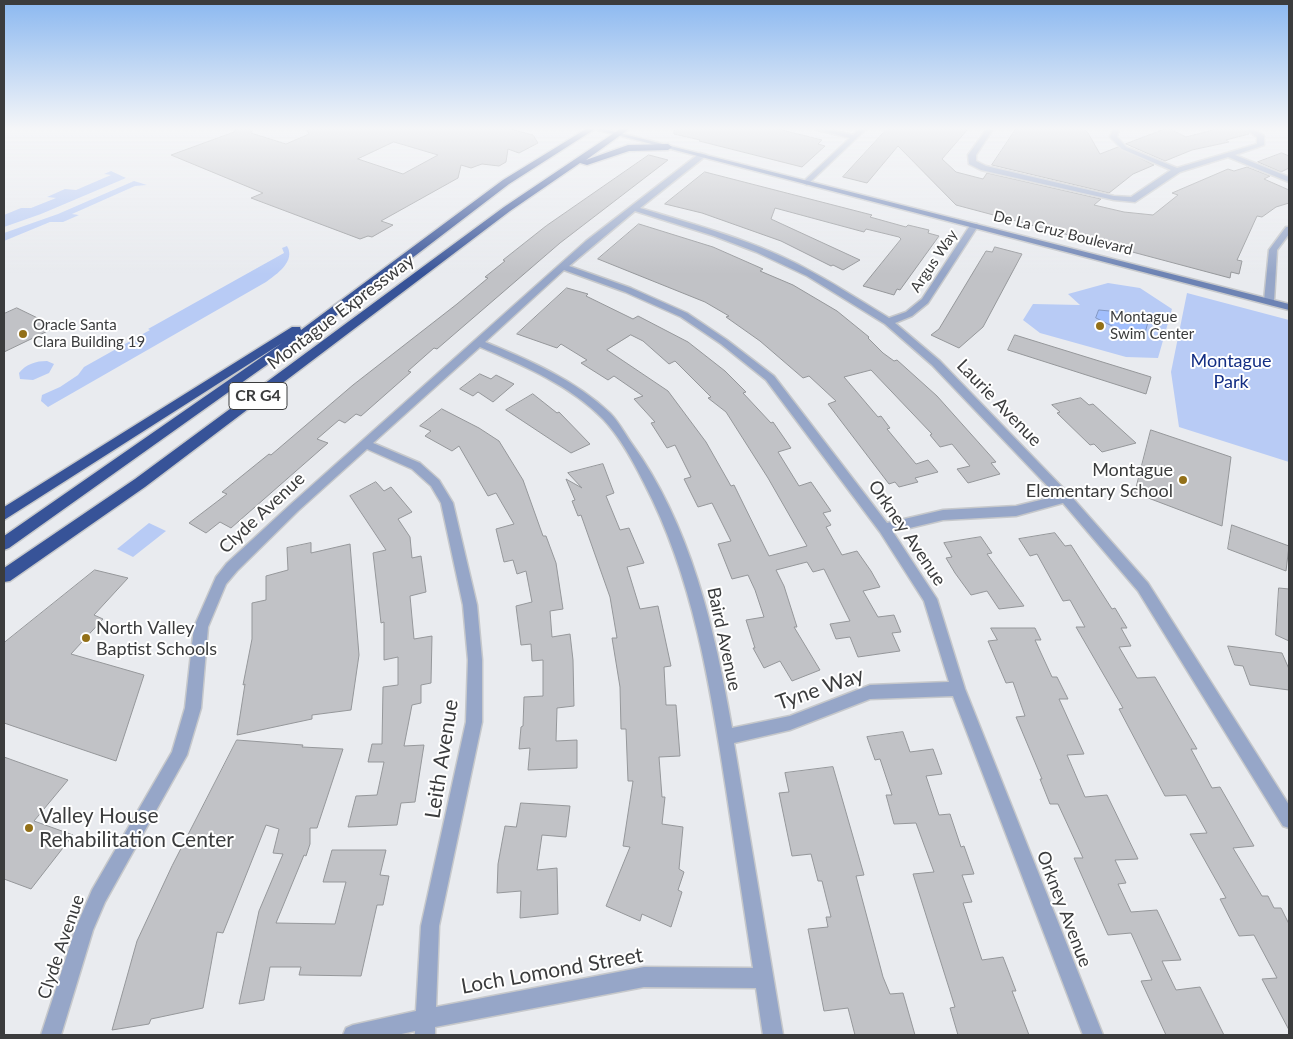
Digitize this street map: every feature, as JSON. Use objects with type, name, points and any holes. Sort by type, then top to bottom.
[{"type":"highway","name":"Montague Expressway","points":[[4,544],[340,308],[513,177]]},
{"type":"highway","name":"Montague Expressway","points":[[4,576],[140,484],[508,209],[553,177]]},
{"type":"highway","points":[[4,514],[286,334],[340,308]]},
{"type":"highway","points":[[4,586],[140,484]]},
{"type":"main road","name":"De La Cruz Boulevard","points":[[786,177],[1289,307]]},
{"type":"street","name":"Clyde Avenue","points":[[51,1035],[84,930],[98,896],[179,755],[193,708],[201,627],[221,581],[232,567],[280,521],[563,267],[632,208],[674,177]]},
{"type":"street","points":[[807,183],[813,177]]},
{"type":"street","points":[[1026,177],[1114,198],[1132,200],[1166,177]]},
{"type":"street","name":"Laurie Avenue","points":[[632,208],[717,234],[759,250],[810,274],[888,322],[936,363],[1066,498],[1143,587],[1288,815]]},
{"type":"street","name":"Argus Way","points":[[888,322],[909,314],[925,301],[974,226]]},
{"type":"street","points":[[1269,301],[1273,250],[1288,232]]},
{"type":"street","name":"Orkney Avenue","points":[[563,267],[628,290],[684,315],[724,342],[770,378],[884,529],[930,599],[958,688],[1093,1035]]},
{"type":"street","name":"Baird Avenue","points":[[479,343],[528,364],[568,385],[608,418],[638,459],[665,515],[692,581],[727,738],[773,1035]]},
{"type":"street","name":"Leith Avenue","points":[[365,444],[416,466],[435,483],[447,503],[470,605],[475,660],[474,722],[430,926],[425,1027]]},
{"type":"street","points":[[884,529],[943,515],[1016,511],[1066,498]]},
{"type":"street","name":"Tyne Way","points":[[727,738],[790,724],[870,692],[958,688]]},
{"type":"street","name":"Loch Lomond Street","points":[[352,1035],[425,1027],[644,977],[763,978]]},
{"type":"green space","points":[[105,177],[126,178],[41,214],[4,227],[4,215],[21,208],[31,208],[56,198],[47,197],[65,189],[76,190]]},
{"type":"green space","points":[[134,181],[147,185],[135,186],[72,214],[79,215],[63,222],[50,222],[4,241],[4,233],[58,214]]},
{"type":"green space","points":[[287,246],[289,257],[287,262],[280,271],[266,282],[48,407],[41,401],[42,395],[60,387],[78,375],[84,367],[284,253],[282,248]]},
{"type":"green space","name":"Montague Swim Center","points":[[1108,283],[1140,288],[1172,309],[1158,358],[1126,357],[1040,333],[1023,320],[1033,304],[1080,305],[1068,294]]},
{"type":"green space","name":"Montague Park","points":[[1187,293],[1289,320],[1289,462],[1179,427],[1171,372]]},
{"type":"green space","points":[[47,361],[54,364],[49,373],[33,380],[20,379],[19,373],[28,365]]},
{"type":"green space","points":[[149,523],[166,531],[133,557],[117,549]]},
{"type":"shaded area","points":[[1099,310],[1120,312],[1148,322],[1145,333],[1124,332],[1096,318]]},
{"type":"building","points":[[225,177],[458,177],[381,221],[393,225],[372,237],[368,236],[360,239],[251,198],[263,193]]},
{"type":"building","points":[[616,177],[645,177],[560,243],[437,349],[434,348],[408,371],[411,372],[361,416],[356,414],[345,423],[339,420],[317,439],[328,443],[231,528],[220,522],[206,533],[189,523],[227,494],[222,492],[269,454],[271,455],[353,385],[457,304],[488,278],[485,277],[505,261],[503,260],[546,226]]},
{"type":"building","points":[[698,177],[726,177],[872,215],[870,217],[906,227],[908,225],[929,230],[928,233],[939,236],[900,290],[897,289],[894,295],[863,286],[901,239],[899,237],[866,229],[864,232],[775,208],[771,219],[860,260],[843,270],[781,241],[702,213],[665,204]]},
{"type":"building","points":[[845,177],[872,177],[867,183]]},
{"type":"building","points":[[929,177],[983,179],[1007,177],[1101,199],[1094,205],[1124,212],[1153,215],[1178,195],[1172,193],[1208,177],[1267,177],[1264,179],[1289,190],[1289,203],[1276,207],[1262,217],[1257,216],[1237,260],[1242,261],[1239,274],[1231,272],[1230,278],[956,205]]},
{"type":"building","points":[[1044,177],[1129,177],[1109,193]]},
{"type":"building","points":[[639,224],[713,247],[763,269],[760,271],[793,285],[837,311],[869,337],[883,353],[894,361],[897,360],[937,396],[996,462],[991,463],[1000,474],[968,483],[957,469],[970,466],[952,444],[940,447],[930,435],[932,434],[871,370],[844,377],[878,417],[881,416],[890,428],[887,429],[916,464],[928,460],[938,472],[915,478],[918,482],[899,487],[895,482],[889,484],[828,404],[836,401],[809,376],[803,378],[760,341],[726,317],[729,316],[705,302],[598,259]]},
{"type":"building","points":[[995,247],[1022,254],[983,327],[959,348],[931,335],[939,329],[986,251],[992,252]]},
{"type":"building","points":[[567,288],[588,294],[586,296],[633,319],[638,316],[688,342],[725,371],[746,392],[743,393],[771,423],[773,422],[791,448],[778,452],[799,486],[811,482],[831,511],[823,513],[831,525],[826,527],[842,555],[857,551],[871,571],[880,587],[863,591],[878,617],[894,615],[901,632],[892,633],[900,651],[858,657],[850,637],[836,639],[830,624],[850,621],[824,569],[813,572],[807,562],[776,570],[784,586],[797,627],[794,627],[820,670],[792,681],[780,661],[764,668],[753,648],[755,648],[746,620],[764,617],[755,590],[748,575],[732,579],[718,544],[731,541],[712,503],[698,507],[684,479],[691,477],[675,445],[667,448],[651,423],[655,422],[634,399],[643,396],[614,376],[608,380],[581,363],[587,360],[561,344],[557,348],[517,334]],"holes":[[[631,335],[643,341],[669,364],[675,361],[711,397],[708,398],[726,412],[768,478],[807,546],[769,556],[734,485],[731,486],[706,442],[668,391],[607,350]]]},
{"type":"building","name":"Oracle Santa Clara Building 19","points":[[17,308],[56,327],[4,352],[4,314]]},
{"type":"building","points":[[1015,335],[1151,377],[1146,394],[1008,350]]},
{"type":"building","points":[[480,374],[491,379],[496,375],[514,384],[493,402],[478,392],[473,396],[460,389]]},
{"type":"building","points":[[533,394],[557,413],[559,412],[590,444],[571,453],[506,410]]},
{"type":"building","points":[[1081,398],[1089,405],[1093,404],[1136,443],[1102,452],[1094,444],[1090,445],[1057,413],[1060,412],[1052,405]]},
{"type":"building","points":[[442,409],[479,428],[499,441],[523,480],[543,536],[546,536],[556,563],[563,609],[550,611],[552,637],[570,634],[573,660],[574,706],[557,708],[556,741],[577,740],[577,768],[528,770],[530,748],[519,749],[521,727],[523,726],[524,697],[543,696],[543,660],[532,661],[531,644],[521,645],[516,606],[532,602],[526,571],[517,574],[513,560],[504,562],[496,529],[514,524],[496,493],[488,496],[459,446],[452,451],[425,436],[431,431],[420,426]]},
{"type":"building","points":[[1151,430],[1231,457],[1222,526],[1135,493]]},
{"type":"building","points":[[603,464],[614,493],[606,496],[620,530],[629,528],[644,563],[627,567],[640,609],[658,606],[671,666],[664,667],[666,705],[676,705],[680,756],[659,757],[662,797],[665,797],[662,824],[683,827],[679,869],[684,872],[678,890],[682,892],[671,927],[642,914],[640,921],[606,906],[630,847],[623,846],[633,781],[628,781],[626,729],[621,729],[620,687],[612,638],[617,638],[610,597],[581,515],[578,516],[572,501],[575,500],[566,479],[582,488],[568,473]]},
{"type":"building","points":[[376,482],[384,491],[391,487],[412,512],[398,519],[410,537],[412,558],[421,556],[426,592],[410,596],[414,639],[432,636],[431,683],[421,685],[421,703],[412,705],[404,746],[424,745],[415,802],[401,803],[397,825],[348,827],[356,796],[377,795],[384,762],[368,762],[372,744],[382,744],[383,687],[398,685],[398,657],[384,660],[384,622],[381,623],[373,553],[386,550],[350,496]]},
{"type":"building","points":[[1232,525],[1289,546],[1286,571],[1228,549]]},
{"type":"building","points":[[1055,533],[1065,546],[1071,545],[1112,609],[1115,608],[1127,628],[1121,628],[1131,646],[1119,647],[1137,678],[1155,677],[1197,749],[1191,749],[1212,788],[1220,787],[1254,846],[1233,848],[1262,896],[1268,896],[1274,908],[1281,908],[1289,924],[1289,1030],[1262,979],[1277,978],[1254,935],[1239,936],[1220,899],[1226,898],[1190,834],[1207,833],[1186,795],[1165,796],[1119,709],[1123,708],[1076,627],[1085,627],[1070,600],[1063,601],[1037,554],[1030,556],[1019,539]]},
{"type":"building","points":[[981,537],[992,553],[987,554],[1024,606],[999,609],[987,591],[971,595],[955,573],[946,558],[952,557],[944,543]]},
{"type":"building","points":[[311,543],[311,553],[350,544],[359,655],[351,710],[312,715],[312,719],[237,735],[245,684],[243,685],[252,639],[252,603],[266,600],[266,576],[288,570],[287,548]]},
{"type":"building","points":[[95,570],[128,578],[94,615],[103,619],[71,654],[144,675],[116,761],[4,723],[4,643]]},
{"type":"building","points":[[1279,588],[1289,589],[1289,641],[1276,635]]},
{"type":"building","points":[[991,628],[1035,628],[1041,640],[1035,640],[1052,677],[1057,677],[1068,699],[1059,699],[1084,754],[1067,755],[1085,797],[1107,795],[1138,859],[1115,860],[1126,883],[1118,884],[1131,912],[1157,910],[1181,960],[1162,961],[1176,990],[1200,987],[1224,1035],[1166,1035],[1141,981],[1152,980],[1131,933],[1108,935],[1074,858],[1083,858],[1058,804],[1050,804],[1040,779],[1042,779],[1016,717],[1025,716],[1013,682],[1006,683],[988,641],[997,640]]},
{"type":"building","points":[[1228,646],[1282,653],[1289,669],[1289,690],[1250,685],[1243,666],[1235,665]]},
{"type":"building","points":[[903,732],[910,752],[933,749],[942,774],[926,776],[939,815],[950,814],[961,847],[964,846],[974,874],[962,875],[972,902],[963,903],[982,960],[1003,957],[1016,991],[1012,991],[1029,1035],[958,1035],[950,1008],[955,1007],[913,874],[934,872],[916,823],[894,824],[886,795],[892,795],[880,759],[875,760],[867,737]]},
{"type":"building","points":[[237,740],[343,749],[317,828],[310,828],[310,844],[306,856],[304,855],[276,923],[335,924],[346,882],[323,882],[332,850],[386,850],[380,875],[389,876],[383,905],[377,905],[361,976],[299,975],[301,967],[270,967],[264,1000],[239,1004],[259,911],[283,854],[273,853],[279,829],[266,825],[223,933],[217,932],[203,1008],[151,1019],[149,1024],[112,1030],[137,941],[172,866]]},
{"type":"building","name":"Valley House Rehabilitation Center","points":[[4,757],[68,780],[34,821],[73,835],[31,889],[4,879]]},
{"type":"building","points":[[833,767],[864,875],[856,876],[883,977],[890,994],[903,993],[915,1035],[855,1035],[848,1008],[824,1011],[808,929],[828,927],[826,917],[831,917],[822,881],[818,881],[811,854],[792,856],[779,793],[789,792],[785,773]]},
{"type":"building","points":[[521,803],[570,806],[566,837],[542,835],[537,870],[557,868],[558,914],[520,918],[521,891],[497,893],[498,864],[505,826],[516,827]]},
{"type":"place","name":"Montague Swim Center","points":[[1100,326]]},
{"type":"place","name":"Oracle Santa Clara Building 19","points":[[23,334]]},
{"type":"place","name":"Montague Elementary School","points":[[1183,480]]},
{"type":"place","name":"North Valley Baptist Schools","points":[[86,638]]},
{"type":"place","name":"Valley House Rehabilitation Center","points":[[29,828]]}]
